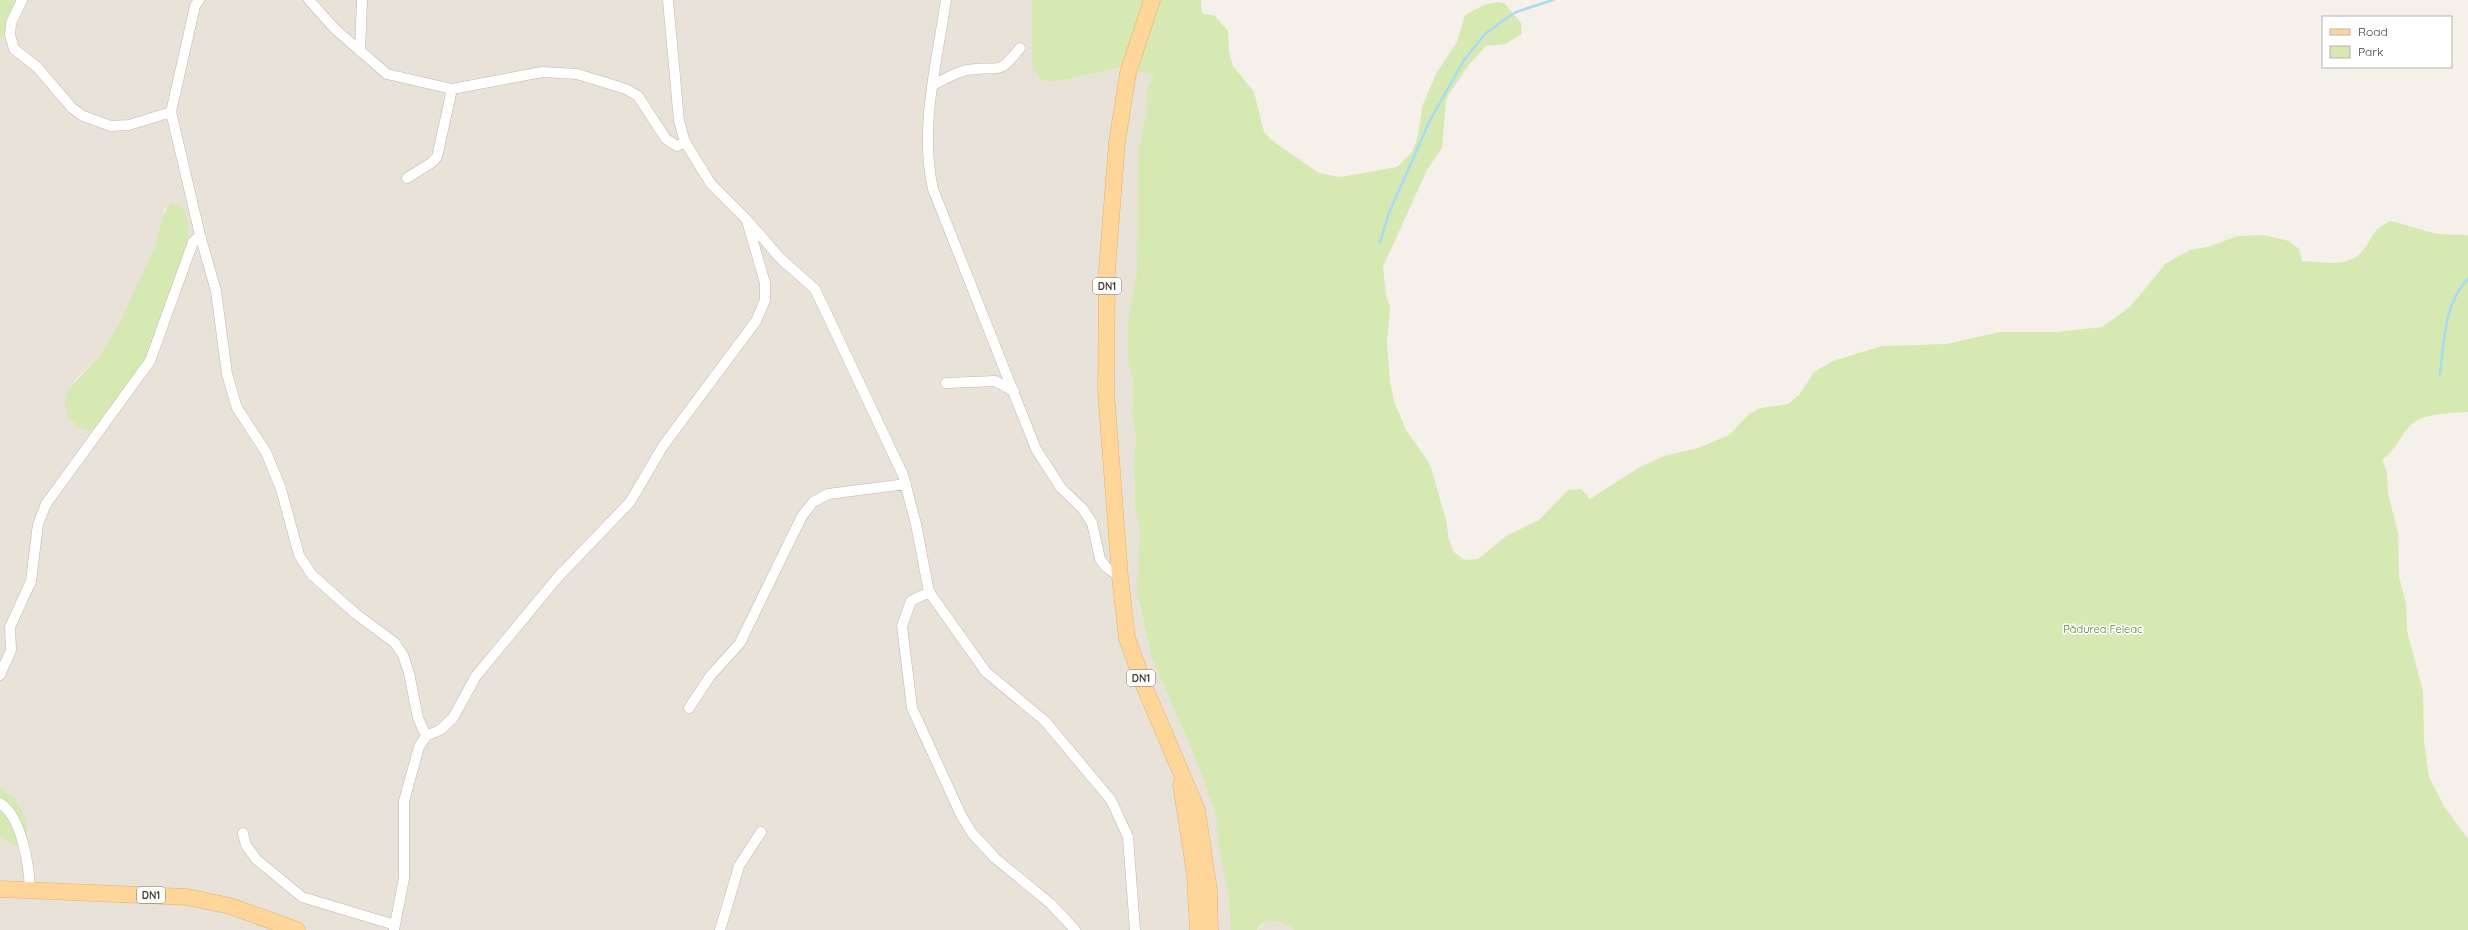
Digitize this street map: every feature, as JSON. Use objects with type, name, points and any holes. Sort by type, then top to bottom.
[{"type":"main road","name":"DN1","points":[[1152,0],[1128,73],[1121,110],[1113,179],[1108,270],[1106,392],[1120,577],[1127,638],[1133,660],[1180,774],[1192,794],[1201,828],[1209,890],[1210,930]]},
{"type":"main road","name":"DN1","points":[[1180,774],[1195,874],[1198,930]]},
{"type":"main road","name":"DN1","points":[[0,889],[156,895],[210,900],[297,930]]},
{"type":"main road","name":"DN1","points":[[0,897],[185,905],[220,912],[272,930]]},
{"type":"street","points":[[22,0],[11,23],[10,35],[14,50],[37,67],[77,112],[111,126],[128,125],[171,112]]},
{"type":"street","points":[[199,0],[195,6],[171,112],[200,235],[216,292],[227,374],[237,408],[266,452],[281,489],[299,555],[312,575],[356,614],[395,643],[403,655],[410,673],[418,718],[426,736]]},
{"type":"street","points":[[309,0],[335,29],[387,74],[452,89],[542,72],[577,74],[626,89],[638,96],[666,139],[677,146],[685,142]]},
{"type":"street","points":[[360,50],[362,0]]},
{"type":"street","points":[[668,0],[678,122],[685,142],[711,184],[747,220],[781,259],[815,289],[906,484],[929,592],[986,672],[1045,721],[1111,800],[1128,837],[1135,930]]},
{"type":"street","points":[[946,0],[933,85],[927,144],[928,169],[932,189],[1014,390],[1036,449],[1061,488],[1084,508],[1092,523],[1100,559],[1106,567],[1120,577]]},
{"type":"street","points":[[933,85],[966,70],[1001,69],[1020,48]]},
{"type":"street","points":[[407,178],[431,163],[437,157],[452,89]]},
{"type":"street","points":[[243,833],[246,845],[256,859],[302,897],[395,927],[404,878],[404,801],[420,747],[426,736],[440,730],[453,718],[476,676],[558,578],[630,502],[663,446],[756,321],[765,300],[765,283],[747,220]]},
{"type":"street","points":[[0,675],[11,650],[10,627],[31,581],[38,524],[46,504],[150,361],[193,242],[200,235]]},
{"type":"street","points":[[946,382],[995,381],[1014,390]]},
{"type":"street","points":[[689,708],[710,675],[740,643],[802,516],[813,502],[828,494],[906,484]]},
{"type":"street","points":[[929,592],[911,601],[902,626],[912,708],[961,815],[972,833],[995,858],[1051,904],[1075,930]]},
{"type":"street","points":[[0,803],[7,808],[15,819],[27,863],[30,890]]},
{"type":"street","points":[[720,930],[739,866],[761,832]]},
{"type":"shaded area","points":[[30,0],[1032,0],[1032,55],[1041,80],[1055,82],[1123,67],[1154,76],[1147,87],[1146,115],[1138,149],[1137,271],[1127,327],[1128,360],[1133,381],[1132,417],[1136,437],[1134,458],[1135,508],[1140,529],[1138,601],[1151,656],[1196,760],[1214,809],[1217,823],[1218,844],[1228,895],[1231,930],[0,930],[0,836],[14,845],[19,809],[17,802],[0,788],[0,40],[7,27]],"holes":[[[165,208],[188,225],[188,232],[78,427],[68,417],[66,397],[75,380],[99,356],[124,316],[155,247]]]},
{"type":"shaded area","points":[[1273,920],[1286,924],[1294,930],[1257,930],[1265,922]]},
{"type":"green space","points":[[0,0],[30,0],[7,27],[0,40]]},
{"type":"green space","name":"Pădurea Feleac","points":[[1032,0],[1201,0],[1202,13],[1215,16],[1228,31],[1229,52],[1233,66],[1254,92],[1264,132],[1274,142],[1319,173],[1341,177],[1397,167],[1412,152],[1417,139],[1423,104],[1437,72],[1457,42],[1465,15],[1484,5],[1497,2],[1504,3],[1521,23],[1522,34],[1506,44],[1486,46],[1468,66],[1449,94],[1446,101],[1442,148],[1427,170],[1383,267],[1386,295],[1390,308],[1387,342],[1390,383],[1395,404],[1406,430],[1430,464],[1446,520],[1449,540],[1454,552],[1464,560],[1478,559],[1506,536],[1539,520],[1568,490],[1581,489],[1590,499],[1640,467],[1664,456],[1698,448],[1729,435],[1749,414],[1761,408],[1788,404],[1799,395],[1814,372],[1833,361],[1882,346],[1946,344],[2000,332],[2057,332],[2102,327],[2130,307],[2166,263],[2190,250],[2211,246],[2237,236],[2263,235],[2289,241],[2299,249],[2302,262],[2340,263],[2352,259],[2358,255],[2378,229],[2391,221],[2437,234],[2468,235],[2468,412],[2429,416],[2415,422],[2405,432],[2391,452],[2382,460],[2387,472],[2388,493],[2398,533],[2399,577],[2406,603],[2407,631],[2423,691],[2424,741],[2429,777],[2445,808],[2468,839],[2468,930],[1294,930],[1280,922],[1269,921],[1260,925],[1257,930],[1231,930],[1228,895],[1218,844],[1217,823],[1214,809],[1196,760],[1151,656],[1137,594],[1140,529],[1135,508],[1134,458],[1136,437],[1132,417],[1133,381],[1128,360],[1127,327],[1137,271],[1138,149],[1146,115],[1147,87],[1154,76],[1123,67],[1055,82],[1041,80],[1033,69]]},
{"type":"green space","points":[[171,203],[182,208],[185,213],[188,225],[188,243],[151,354],[97,427],[90,431],[78,427],[68,417],[65,404],[67,391],[99,356],[120,322],[155,247],[163,215]]},
{"type":"green space","points":[[0,788],[13,797],[17,802],[26,821],[27,835],[25,841],[21,845],[14,845],[0,836]]},
{"type":"waterway","points":[[1380,242],[1389,213],[1430,120],[1464,60],[1485,34],[1505,19],[1516,12],[1553,0]]},
{"type":"waterway","points":[[2440,374],[2446,324],[2454,299],[2468,279]]}]
